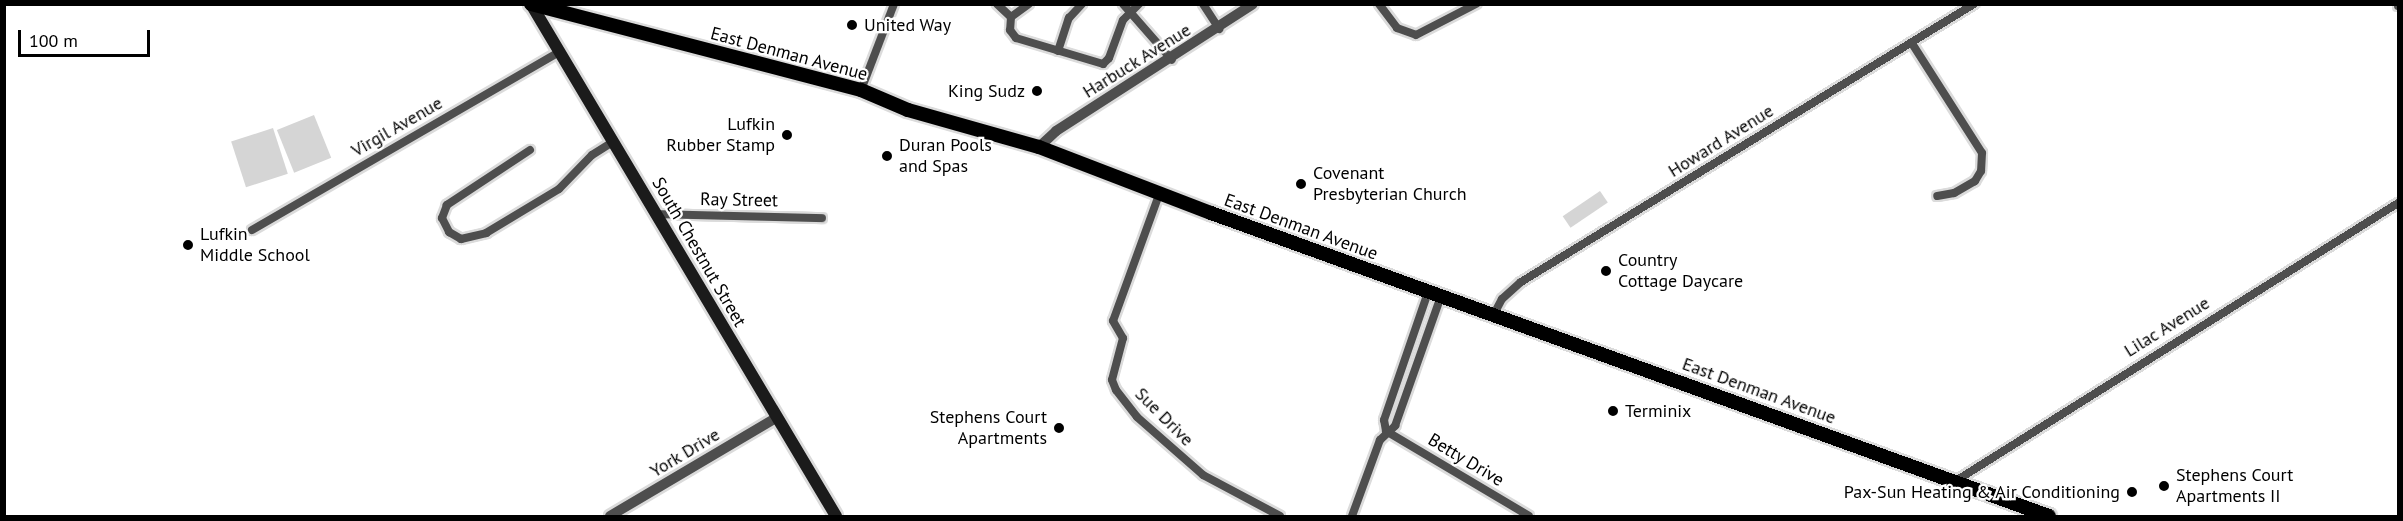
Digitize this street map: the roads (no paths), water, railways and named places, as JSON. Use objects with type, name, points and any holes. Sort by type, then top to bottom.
[{"type":"main road","name":"South Chestnut Street","points":[[531,4],[836,516]]},
{"type":"main road","name":"East Denman Avenue","points":[[531,4],[861,90],[908,110],[1039,147],[1434,294],[2049,516]]},
{"type":"street","points":[[861,90],[894,4]]},
{"type":"street","points":[[997,4],[1011,16]]},
{"type":"street","points":[[1011,16],[1029,4]]},
{"type":"street","points":[[1058,51],[1069,18],[1082,4]]},
{"type":"street","points":[[1123,4],[1132,11],[1172,60]]},
{"type":"street","points":[[1011,16],[1010,30],[1016,38],[1058,51],[1107,62],[1123,20],[1139,4]]},
{"type":"street","points":[[1203,4],[1219,29]]},
{"type":"street","name":"Harbuck Avenue","points":[[1039,147],[1056,131],[1172,60],[1253,4]]},
{"type":"street","points":[[1379,4],[1397,28],[1416,35],[1476,4]]},
{"type":"street","name":"Howard Avenue","points":[[1494,314],[1509,291],[1913,45],[1974,4]]},
{"type":"street","points":[[1913,45],[1982,153],[1981,171],[1975,181],[1953,194],[1937,196]]},
{"type":"street","name":"Virgil Avenue","points":[[252,230],[559,52]]},
{"type":"street","points":[[530,150],[447,205],[442,218],[449,232],[461,239],[486,233],[560,189],[592,155],[614,141]]},
{"type":"street","name":"Sue Drive","points":[[1160,192],[1113,321],[1123,338],[1112,380],[1116,390],[1137,417],[1203,476],[1280,516]]},
{"type":"street","name":"Lilac Avenue","points":[[1954,482],[2398,203]]},
{"type":"street","name":"Ray Street","points":[[656,214],[822,218]]},
{"type":"street","points":[[1353,516],[1386,431],[1395,426],[1434,294]]},
{"type":"street","name":"York Drive","points":[[610,516],[776,418]]},
{"type":"street","name":"Betty Drive","points":[[1386,431],[1529,516]]},
{"type":"place","name":"United Way","points":[[852,25]]},
{"type":"place","name":"King Sudz","points":[[1037,91]]},
{"type":"place","name":"Lufkin Rubber Stamp","points":[[787,135]]},
{"type":"place","name":"Duran Pools and Spas","points":[[887,156]]},
{"type":"place","name":"Covenant Presbyterian Church","points":[[1301,184]]},
{"type":"place","name":"Lufkin Middle School","points":[[188,245]]},
{"type":"place","name":"Country Cottage Daycare","points":[[1606,271]]},
{"type":"place","name":"Terminix","points":[[1613,411]]},
{"type":"place","name":"Stephens Court Apartments","points":[[1059,428]]},
{"type":"place","name":"Stephens Court Apartments II","points":[[2164,486]]},
{"type":"place","name":"Pax-Sun Heating & Air Conditioning","points":[[2132,492]]}]
